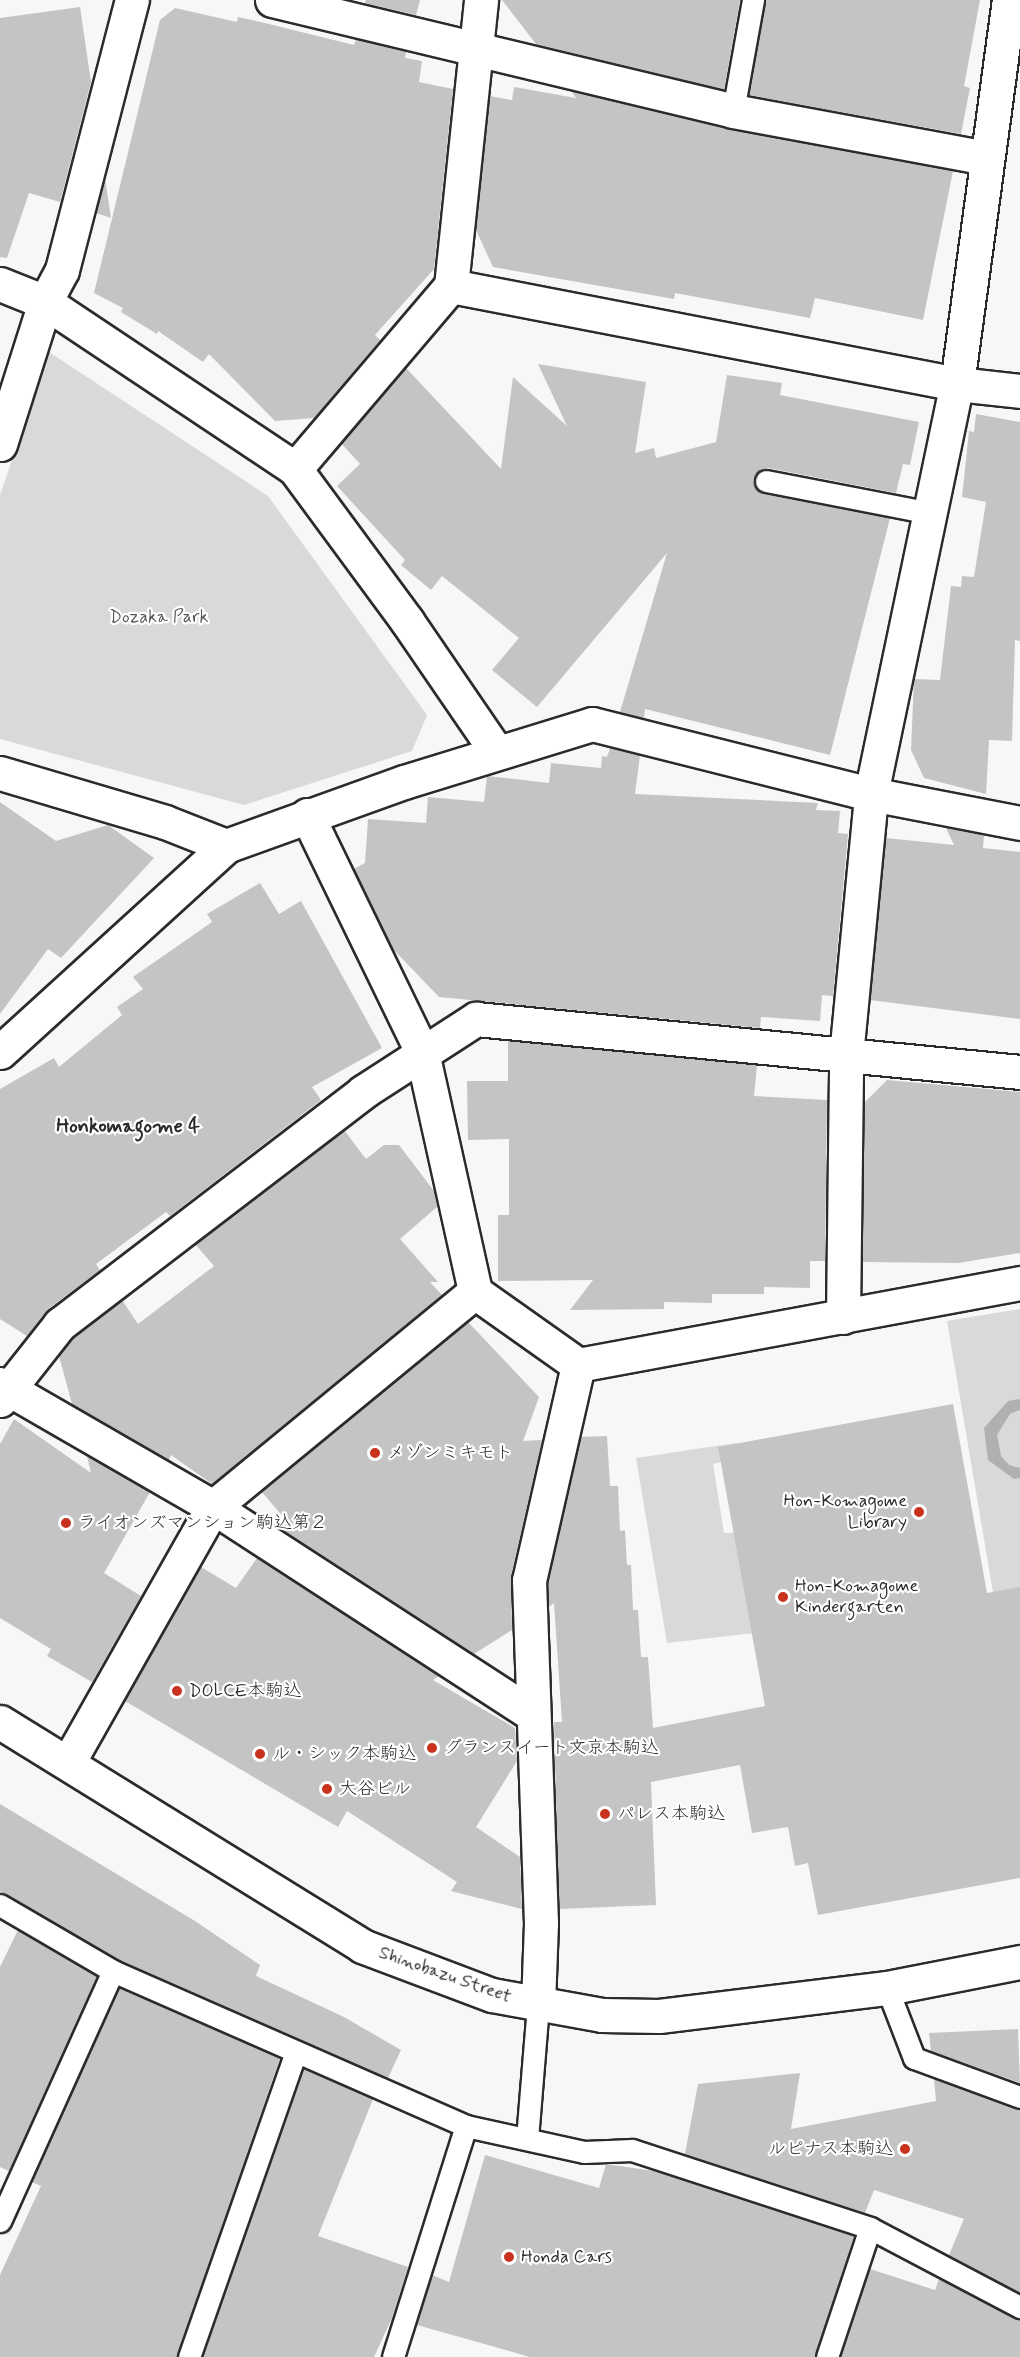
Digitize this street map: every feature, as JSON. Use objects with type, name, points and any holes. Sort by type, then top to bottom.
[{"type":"street","points":[[0,444],[45,302],[62,270],[132,0]]},
{"type":"street","points":[[272,0],[476,51],[733,111],[987,158]]},
{"type":"street","points":[[295,469],[451,286],[481,0]]},
{"type":"street","points":[[843,1317],[846,1056],[871,794],[957,384],[987,158],[1008,100],[1009,0]]},
{"type":"street","points":[[0,284],[45,302],[295,469],[407,621],[496,751]]},
{"type":"street","points":[[451,286],[957,384],[1020,391]]},
{"type":"street","points":[[0,1052],[226,846],[307,814],[496,751],[592,724],[871,794],[1020,822]]},
{"type":"street","points":[[0,773],[165,822],[226,846]]},
{"type":"street","points":[[307,814],[422,1052],[475,1292],[578,1365],[1020,1283]]},
{"type":"street","points":[[532,1714],[213,1507],[2,1391],[60,1324],[354,1099],[422,1052],[476,1019],[1020,1072]]},
{"type":"street","points":[[68,1763],[213,1507],[475,1292]]},
{"type":"street","points":[[538,2004],[541,1923],[529,1580],[578,1365]]},
{"type":"street","name":"Shinobazu Street","points":[[0,1722],[362,1946],[492,1995],[602,2015],[659,2016],[887,1988],[1020,1962]]},
{"type":"lane","points":[[733,111],[753,0]]},
{"type":"lane","points":[[766,481],[930,513]]},
{"type":"lane","points":[[0,1905],[113,1971],[466,2126],[584,2152],[632,2150],[870,2228],[1020,2307]]},
{"type":"lane","points":[[0,2221],[113,1971]]},
{"type":"lane","points":[[887,1988],[914,2058],[1020,2097]]},
{"type":"lane","points":[[527,2139],[538,2004]]},
{"type":"lane","points":[[189,2357],[296,2052]]},
{"type":"lane","points":[[393,2357],[466,2126]]},
{"type":"lane","points":[[826,2357],[870,2228]]},
{"type":"green space","name":"Dozaka Park","points":[[49,352],[268,496],[427,715],[412,751],[244,805],[0,739],[0,495]]},
{"type":"green space","points":[[1020,1309],[1020,1673],[1007,1675],[947,1321]]},
{"type":"green space","points":[[736,1443],[739,1458],[713,1464],[724,1533],[748,1532],[763,1632],[667,1643],[636,1458]]},
{"type":"shaded area","points":[[1020,1399],[1020,1410],[1010,1414],[997,1435],[1001,1456],[1009,1465],[1020,1468],[1020,1478],[1014,1479],[988,1460],[984,1428],[1008,1401]]},
{"type":"building","points":[[366,0],[420,0],[416,15],[365,3]]},
{"type":"building","points":[[502,0],[740,0],[724,90],[536,44]]},
{"type":"building","points":[[765,0],[980,0],[964,86],[970,88],[961,134],[749,95]]},
{"type":"building","points":[[80,7],[91,82],[60,202],[29,193],[7,258],[0,257],[0,18]]},
{"type":"building","points":[[175,8],[237,22],[238,17],[354,45],[356,39],[406,52],[405,58],[422,61],[419,82],[453,89],[434,269],[375,335],[380,340],[314,418],[275,421],[209,354],[203,362],[158,331],[157,334],[121,312],[123,308],[94,293],[160,20]]},
{"type":"building","points":[[514,87],[576,98],[571,91],[730,129],[953,171],[923,320],[815,298],[810,318],[675,293],[674,299],[493,267],[476,230],[490,96],[512,100]]},
{"type":"building","points":[[105,178],[111,218],[96,213]]},
{"type":"building","points":[[538,364],[646,382],[635,453],[654,448],[656,458],[716,442],[727,375],[782,383],[780,395],[919,422],[910,465],[903,464],[896,493],[768,468],[761,469],[754,478],[754,486],[764,494],[890,518],[830,755],[645,709],[644,718],[620,712],[667,553],[537,707],[492,670],[519,638],[442,576],[431,590],[401,565],[405,560],[337,486],[360,464],[341,443],[406,368],[501,469],[513,377],[567,426]]},
{"type":"building","points":[[976,414],[1020,422],[1020,641],[1015,640],[1012,741],[989,740],[986,794],[924,778],[911,750],[914,679],[940,680],[951,586],[961,587],[962,576],[974,577],[986,502],[962,497],[969,431],[974,432]]},
{"type":"building","points":[[610,748],[640,755],[635,794],[818,803],[816,810],[840,811],[838,833],[848,834],[833,996],[822,995],[820,1021],[761,1017],[760,1028],[439,997],[393,949],[354,869],[365,863],[368,819],[426,823],[428,797],[484,802],[487,776],[549,783],[551,763],[601,768],[602,756],[607,757]]},
{"type":"building","points":[[0,802],[56,841],[108,825],[154,858],[61,958],[48,949],[0,1014]]},
{"type":"building","points":[[946,828],[984,835],[983,848],[1020,852],[1020,1019],[870,1000],[886,838],[954,845]]},
{"type":"building","points":[[260,883],[279,914],[301,901],[382,1048],[312,1087],[321,1100],[170,1216],[166,1212],[96,1264],[100,1270],[48,1309],[27,1336],[0,1319],[0,1089],[54,1058],[59,1067],[122,1015],[117,1007],[143,989],[133,977],[212,922],[207,914]]},
{"type":"building","points":[[508,1041],[757,1065],[754,1096],[827,1100],[825,1261],[810,1261],[810,1288],[764,1287],[764,1294],[712,1294],[712,1303],[664,1302],[664,1309],[570,1310],[593,1280],[498,1281],[498,1215],[509,1215],[509,1139],[468,1140],[467,1081],[508,1081]]},
{"type":"building","points":[[887,1080],[1020,1092],[1020,1253],[958,1263],[862,1262],[864,1103]]},
{"type":"building","points":[[344,1130],[366,1159],[384,1145],[399,1145],[434,1191],[437,1207],[400,1239],[438,1282],[430,1282],[442,1295],[212,1484],[171,1455],[169,1460],[72,1404],[59,1356],[73,1337],[122,1300],[138,1324],[214,1266],[195,1244]]},
{"type":"building","points":[[468,1322],[539,1397],[523,1441],[542,1440],[511,1576],[512,1630],[474,1654],[279,1527],[285,1519],[261,1491]]},
{"type":"building","points":[[953,1404],[987,1593],[1020,1587],[1020,1878],[818,1915],[808,1863],[795,1866],[788,1827],[752,1833],[740,1765],[651,1782],[656,1905],[559,1909],[554,1722],[562,1722],[554,1603],[549,1607],[548,1582],[581,1437],[607,1436],[610,1486],[618,1486],[620,1531],[625,1530],[627,1565],[631,1565],[633,1610],[638,1610],[641,1657],[648,1657],[653,1728],[765,1706],[718,1447]]},
{"type":"building","name":"ライオンズマンション駒込第２","points":[[14,1419],[91,1473],[87,1456],[150,1492],[104,1573],[141,1596],[92,1682],[47,1656],[51,1649],[0,1618],[0,1444]]},
{"type":"building","points":[[257,1558],[439,1676],[433,1680],[515,1728],[517,1761],[476,1827],[520,1857],[522,1909],[451,1891],[457,1882],[347,1811],[338,1827],[125,1701],[201,1567],[236,1588]]},
{"type":"building","points":[[0,1804],[195,1921],[260,1965],[256,1976],[344,2017],[401,2050],[388,2078],[119,1960],[0,1891]]},
{"type":"building","points":[[18,1930],[97,1976],[9,2171],[0,2167],[0,1967]]},
{"type":"building","points":[[119,1988],[280,2058],[177,2357],[0,2357],[0,2275],[41,2186],[32,2182]]},
{"type":"building","points":[[1018,2029],[1020,2083],[931,2051],[929,2033]]},
{"type":"building","points":[[304,2069],[373,2099],[318,2236],[408,2267],[392,2318],[374,2357],[203,2357]]},
{"type":"building","points":[[800,2073],[791,2129],[936,2101],[934,2079],[1020,2109],[1020,2293],[949,2255],[964,2219],[874,2190],[865,2213],[685,2154],[698,2084]]},
{"type":"building","points":[[485,2155],[599,2188],[606,2164],[654,2171],[854,2236],[815,2357],[530,2357],[417,2325],[432,2275],[449,2282]]},
{"type":"building","points":[[870,2269],[935,2290],[939,2279],[1020,2320],[1020,2357],[840,2357]]},
{"type":"place","name":"メゾンミキモト","points":[[375,1453]]},
{"type":"place","name":"Hon-Komagome Library","points":[[919,1512]]},
{"type":"place","name":"ライオンズマンション駒込第２","points":[[66,1523]]},
{"type":"place","name":"Hon-Komagome Kindergarten","points":[[783,1597]]},
{"type":"place","name":"DOLCE本駒込","points":[[177,1691]]},
{"type":"place","name":"グランスイート文京本駒込","points":[[432,1748]]},
{"type":"place","name":"ル・シック本駒込","points":[[260,1754]]},
{"type":"place","name":"大谷ビル","points":[[327,1789]]},
{"type":"place","name":"パレス本駒込","points":[[605,1814]]},
{"type":"place","name":"ルピナス本駒込","points":[[905,2149]]},
{"type":"place","name":"Honda Cars","points":[[509,2257]]},
{"type":"district","name":"Honkomagome 4","points":[[128,1126]]}]
